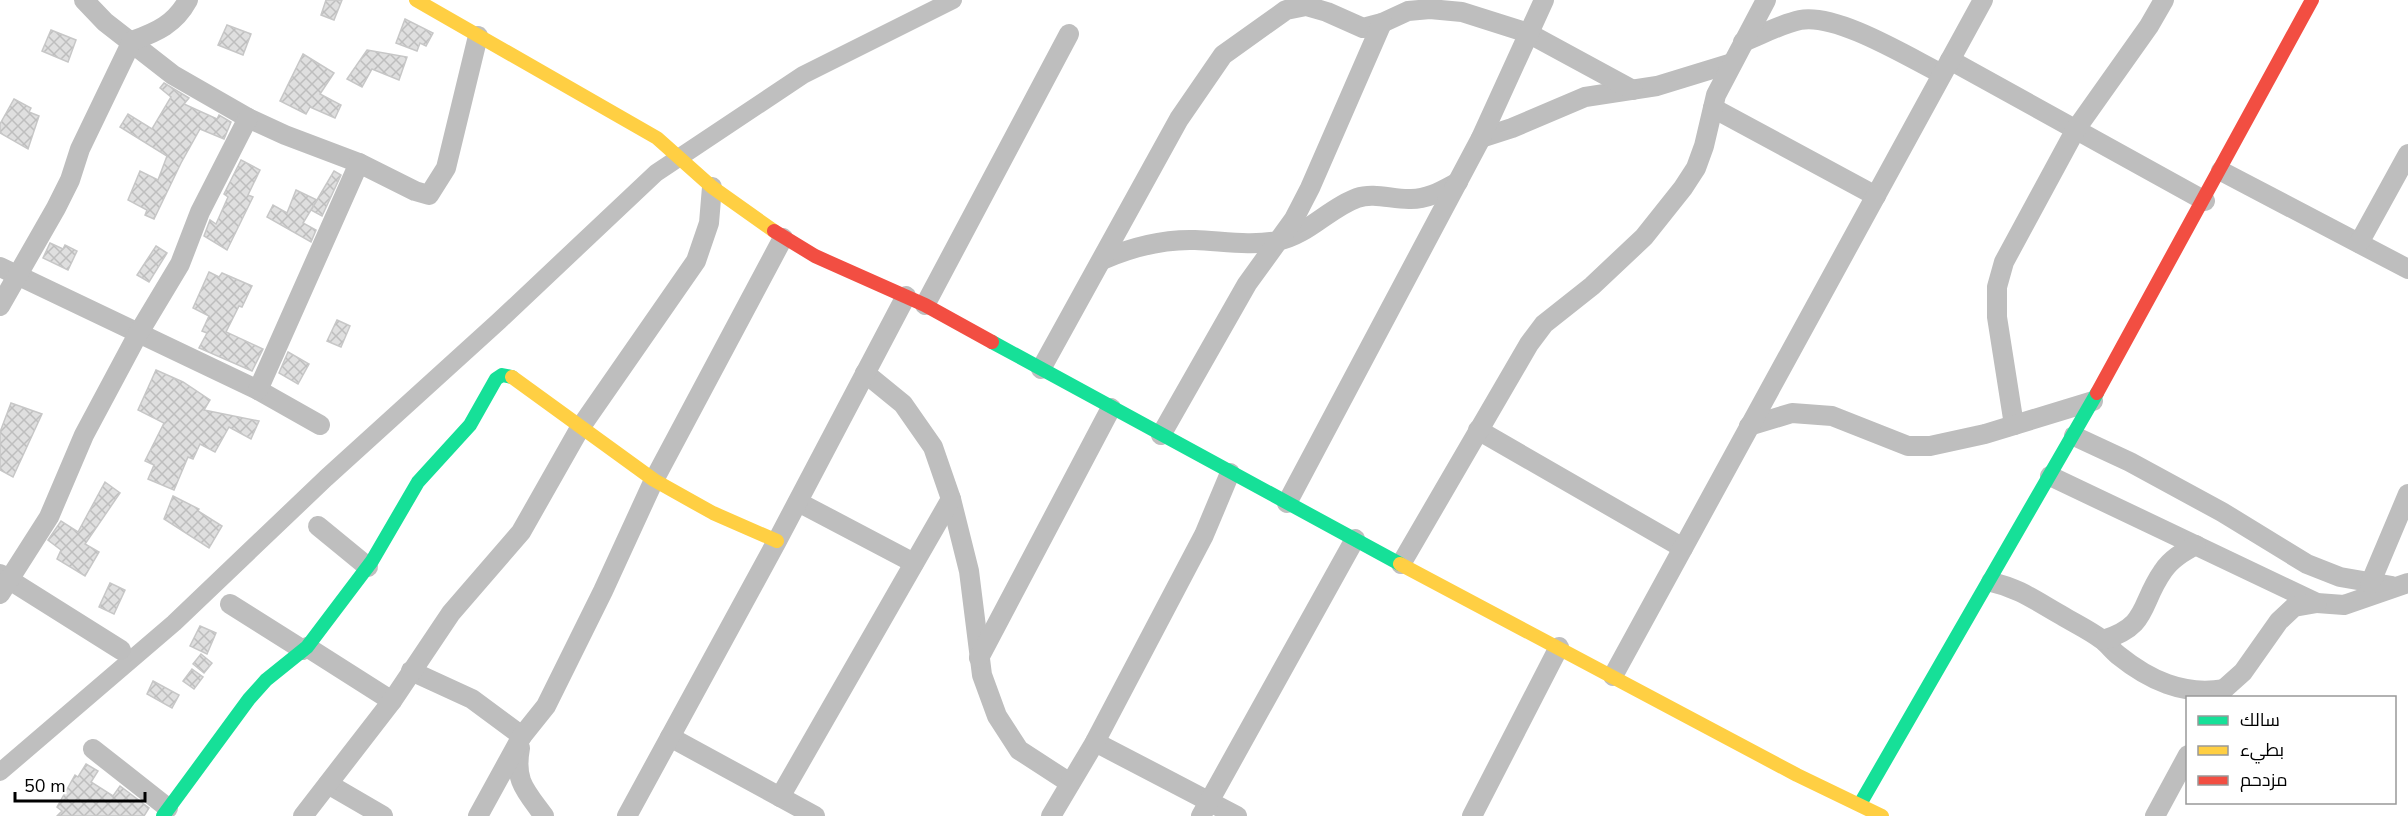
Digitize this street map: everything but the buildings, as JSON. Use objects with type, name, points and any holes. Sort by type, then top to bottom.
[{"type":"street","points":[[84,0],[105,22],[173,75],[248,118],[285,135],[359,163],[429,195],[446,168],[478,36]]},
{"type":"street","points":[[0,306],[8,271],[70,180],[80,149],[132,41],[162,30],[181,14],[188,0]]},
{"type":"street","points":[[416,0],[657,138],[712,187],[783,238],[815,256],[925,305],[1230,473],[1797,775],[1882,816]]},
{"type":"street","points":[[1287,503],[1481,138],[1544,0]]},
{"type":"street","points":[[1401,564],[1529,344],[1544,324],[1592,286],[1644,237],[1666,212],[1696,168],[1713,108],[1732,63],[1766,0]]},
{"type":"street","points":[[1613,676],[1983,0]]},
{"type":"street","points":[[2014,424],[1997,317],[1997,288],[2004,262],[2076,129],[2149,26],[2164,0]]},
{"type":"street","points":[[1860,804],[2074,436],[2205,201],[2312,0]]},
{"type":"street","points":[[1041,369],[1179,119],[1223,55],[1286,10],[1306,6],[1327,12],[1363,28],[1382,23],[1411,5],[1462,12],[1528,33],[1633,90]]},
{"type":"street","points":[[1743,42],[1801,20],[1840,24],[1946,67],[2076,129],[2205,201]]},
{"type":"street","points":[[1161,435],[1247,284],[1294,219],[1310,188],[1382,23]]},
{"type":"street","points":[[925,305],[1070,34]]},
{"type":"street","points":[[1481,138],[1512,128],[1585,97],[1675,81],[1732,63]]},
{"type":"street","points":[[1713,108],[1876,196]]},
{"type":"street","points":[[121,650],[3,582],[49,517],[84,435],[138,334],[180,264],[205,202],[248,118]]},
{"type":"street","points":[[2359,243],[2408,154]]},
{"type":"street","points":[[258,390],[359,163]]},
{"type":"street","points":[[2221,171],[2408,269]]},
{"type":"street","points":[[1102,260],[1131,248],[1159,243],[1193,240],[1219,243],[1278,241],[1309,228],[1358,197],[1412,199],[1431,196],[1458,182]]},
{"type":"street","points":[[303,816],[392,700],[465,596],[521,532],[580,429],[696,261],[709,223],[712,187]]},
{"type":"street","points":[[478,816],[522,736],[546,706],[603,591],[654,480],[783,238]]},
{"type":"street","points":[[8,271],[258,390],[320,425]]},
{"type":"street","points":[[627,816],[798,502],[906,296]]},
{"type":"street","points":[[865,373],[903,404],[933,447],[951,500],[969,571],[982,675],[997,716],[1019,750],[1070,783]]},
{"type":"street","points":[[93,749],[165,812],[249,699],[266,680],[305,649],[368,567],[418,482],[460,438],[496,380],[502,375],[510,376],[580,429],[654,480],[713,513],[777,540]]},
{"type":"street","points":[[1749,426],[1792,413],[1832,416],[1908,446],[1930,446],[1985,434],[2093,401]]},
{"type":"street","points":[[979,658],[1111,408]]},
{"type":"street","points":[[1478,430],[1683,548]]},
{"type":"street","points":[[2074,436],[2130,462],[2202,501],[2307,564],[2340,577],[2370,584],[2402,585]]},
{"type":"street","points":[[1051,816],[1095,742],[1204,536],[1230,473]]},
{"type":"street","points":[[2050,476],[2317,603]]},
{"type":"street","points":[[2370,584],[2408,494]]},
{"type":"street","points":[[780,796],[951,500]]},
{"type":"street","points":[[798,502],[914,563]]},
{"type":"street","points":[[318,525],[368,567]]},
{"type":"street","points":[[1206,808],[1354,539]]},
{"type":"street","points":[[2103,640],[2120,634],[2140,619],[2162,572],[2176,556],[2196,545]]},
{"type":"street","points":[[1991,582],[2012,586],[2028,595],[2103,640],[2119,656],[2151,677],[2182,690],[2204,693],[2221,693],[2243,672],[2279,621],[2294,607],[2317,603],[2344,605],[2402,585]]},
{"type":"street","points":[[230,604],[392,700]]},
{"type":"street","points":[[1472,816],[1559,647]]},
{"type":"street","points":[[411,671],[472,699],[522,736]]},
{"type":"street","points":[[522,736],[518,775],[522,786],[544,816]]},
{"type":"street","points":[[669,737],[815,816]]},
{"type":"street","points":[[1095,742],[1206,808],[1237,816]]},
{"type":"street","points":[[2155,816],[2186,757]]},
{"type":"street","points":[[328,784],[383,816]]},
{"type":"waterway","points":[[0,772],[174,623],[326,478],[499,321],[656,173],[803,75],[953,0]]},
{"type":"traffic: fast","points":[[992,342],[1400,564]]},
{"type":"traffic: fast","points":[[163,816],[249,699],[266,680],[307,647],[372,561],[418,482],[470,425],[496,379],[502,375],[512,377]]},
{"type":"traffic: fast","points":[[1860,804],[2097,393]]},
{"type":"traffic: slow","points":[[416,0],[657,138],[712,187],[774,231]]},
{"type":"traffic: slow","points":[[512,377],[654,480],[713,513],[777,541]]},
{"type":"traffic: slow","points":[[1400,564],[1797,775],[1882,816]]},
{"type":"traffic: jam","points":[[2097,393],[2312,0]]},
{"type":"traffic: jam","points":[[774,231],[815,256],[925,305],[992,342]]}]
